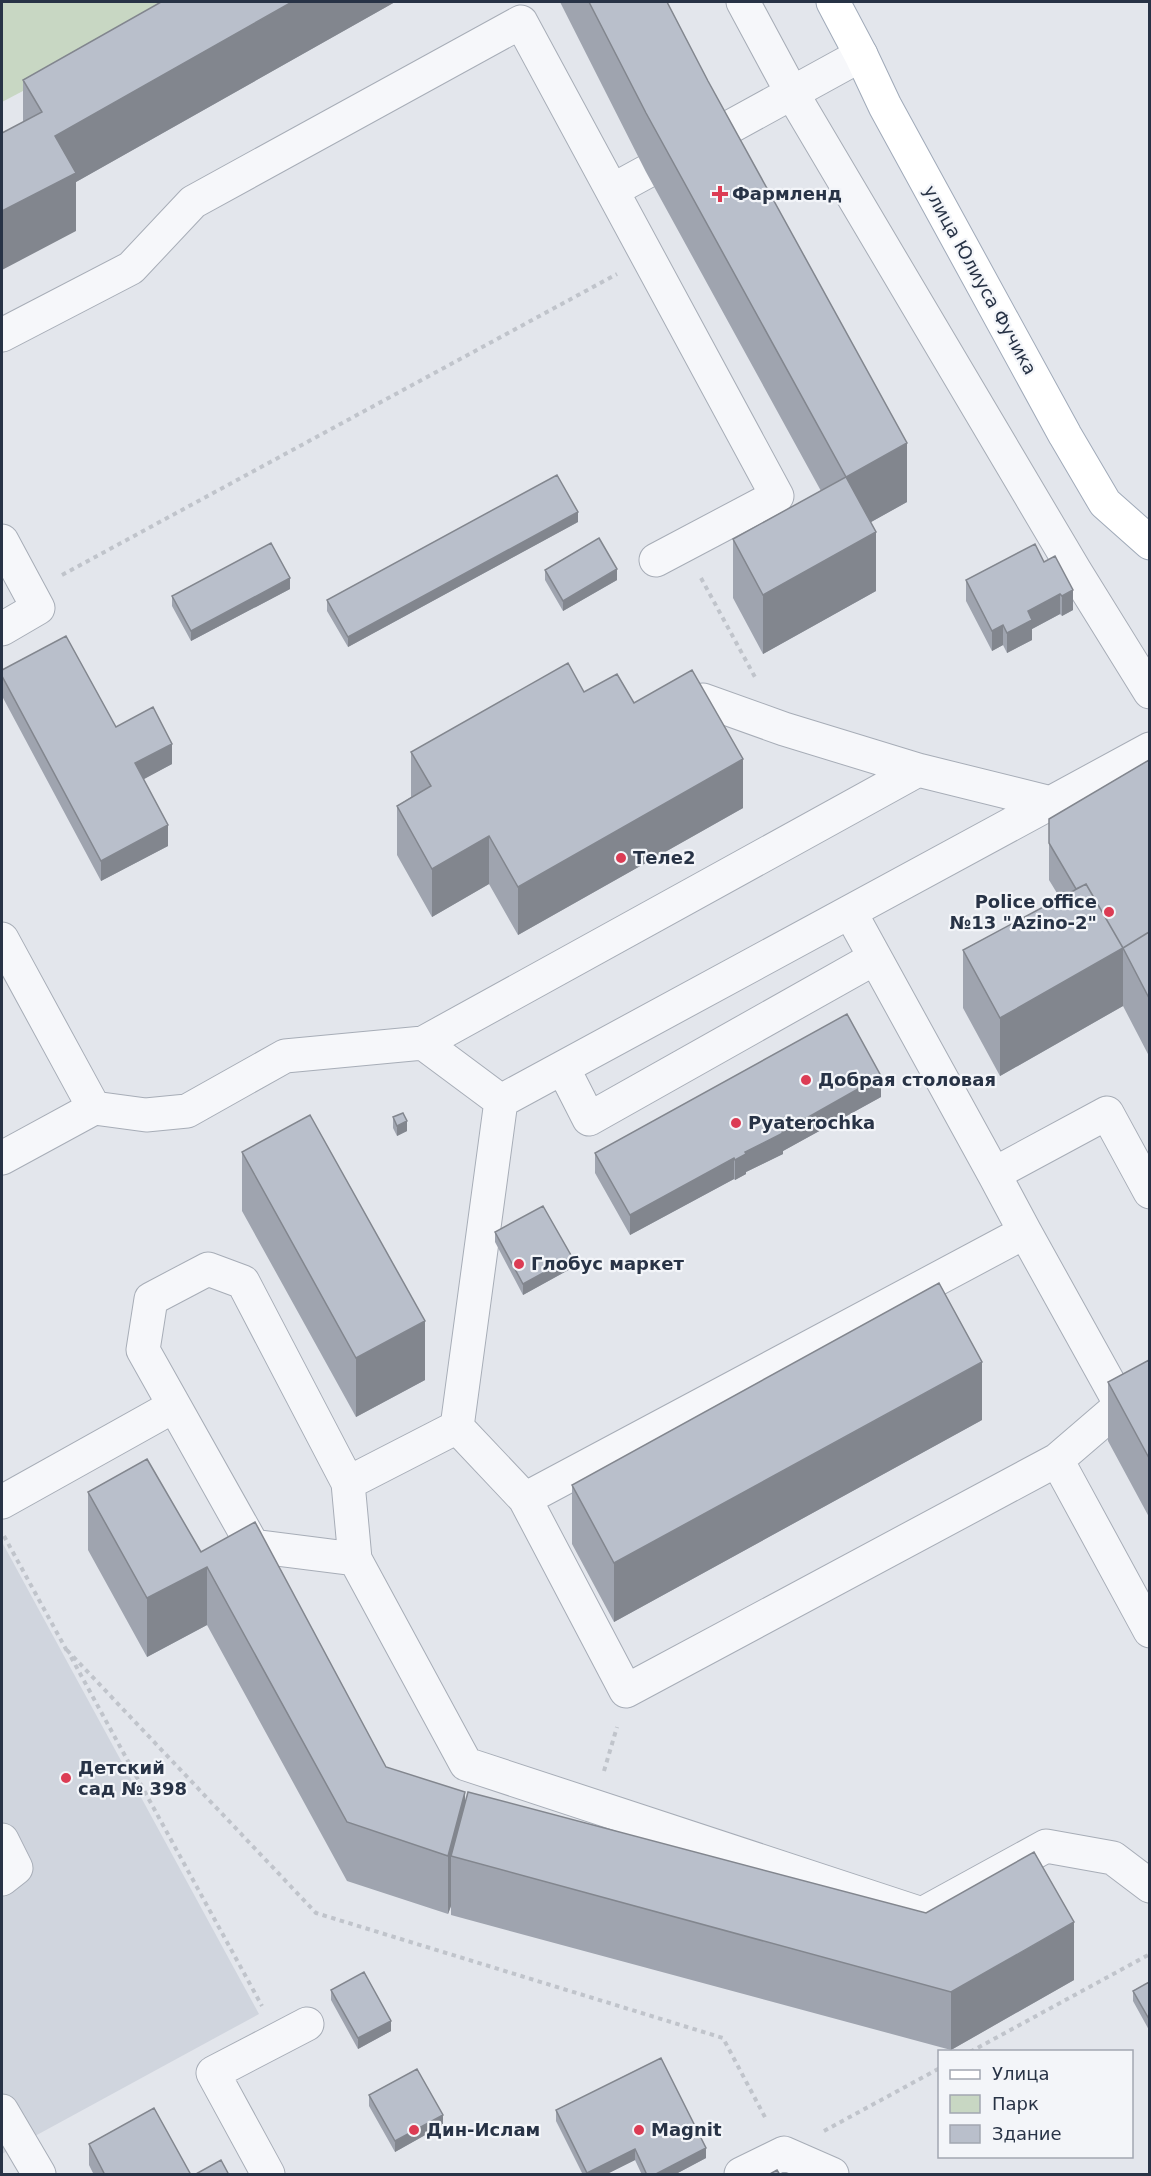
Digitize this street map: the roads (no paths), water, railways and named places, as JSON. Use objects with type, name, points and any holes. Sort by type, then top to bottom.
[{"type":"main road","name":"улица Юлиуса Фучика","points":[[833,2],[885,106],[1099,494],[1105,503],[1149,543]]},
{"type":"lane","points":[[743,2],[792,93],[1149,692]]},
{"type":"lane","points":[[2,335],[131,268],[193,202],[521,22],[777,496],[670,552]]},
{"type":"lane","points":[[708,139],[861,55]]},
{"type":"lane","points":[[612,190],[646,172]]},
{"type":"lane","points":[[2,541],[38,608],[2,628]]},
{"type":"lane","points":[[703,700],[784,729],[918,770],[1051,803]]},
{"type":"lane","points":[[501,1101],[1149,749]]},
{"type":"lane","points":[[2,1158],[94,1108],[146,1115],[187,1111],[285,1056],[423,1043],[918,770]]},
{"type":"lane","points":[[850,912],[1121,1405]]},
{"type":"lane","points":[[2,939],[94,1108]]},
{"type":"lane","points":[[563,1068],[589,1119],[875,958]]},
{"type":"lane","points":[[423,1043],[501,1101]]},
{"type":"lane","points":[[457,1428],[501,1101]]},
{"type":"lane","points":[[993,1174],[1107,1113],[1149,1192]]},
{"type":"lane","points":[[525,1499],[1025,1232]]},
{"type":"lane","points":[[355,1559],[253,1546],[143,1350],[152,1299],[208,1269],[243,1282],[348,1483],[355,1559],[466,1764],[922,1914],[1046,1846],[1113,1858],[1149,1886]]},
{"type":"lane","points":[[457,1428],[525,1499],[626,1691],[1057,1460],[1121,1405],[1149,1390]]},
{"type":"lane","points":[[2,1502],[174,1406]]},
{"type":"lane","points":[[348,1483],[457,1428]]},
{"type":"lane","points":[[1057,1460],[1149,1631]]},
{"type":"lane","points":[[2,1840],[16,1868],[2,1879]]},
{"type":"lane","points":[[268,2175],[213,2073],[293,2031]]},
{"type":"lane","points":[[2,2111],[39,2175]]},
{"type":"lane","points":[[741,2175],[784,2153],[832,2175]]},
{"type":"place","name":"Фармленд","points":[[720,194]]},
{"type":"place","name":"Теле2","points":[[621,858]]},
{"type":"place","name":"Police office №13 \"Azino-2\"","points":[[1109,912]]},
{"type":"place","name":"Добрая столовая","points":[[806,1080]]},
{"type":"place","name":"Pyaterochka","points":[[736,1123]]},
{"type":"place","name":"Глобус маркет","points":[[519,1264]]},
{"type":"place","name":"Детский сад № 398","points":[[66,1778]]},
{"type":"place","name":"Дин-Ислам","points":[[414,2130]]},
{"type":"place","name":"Magnit","points":[[639,2130]]}]
